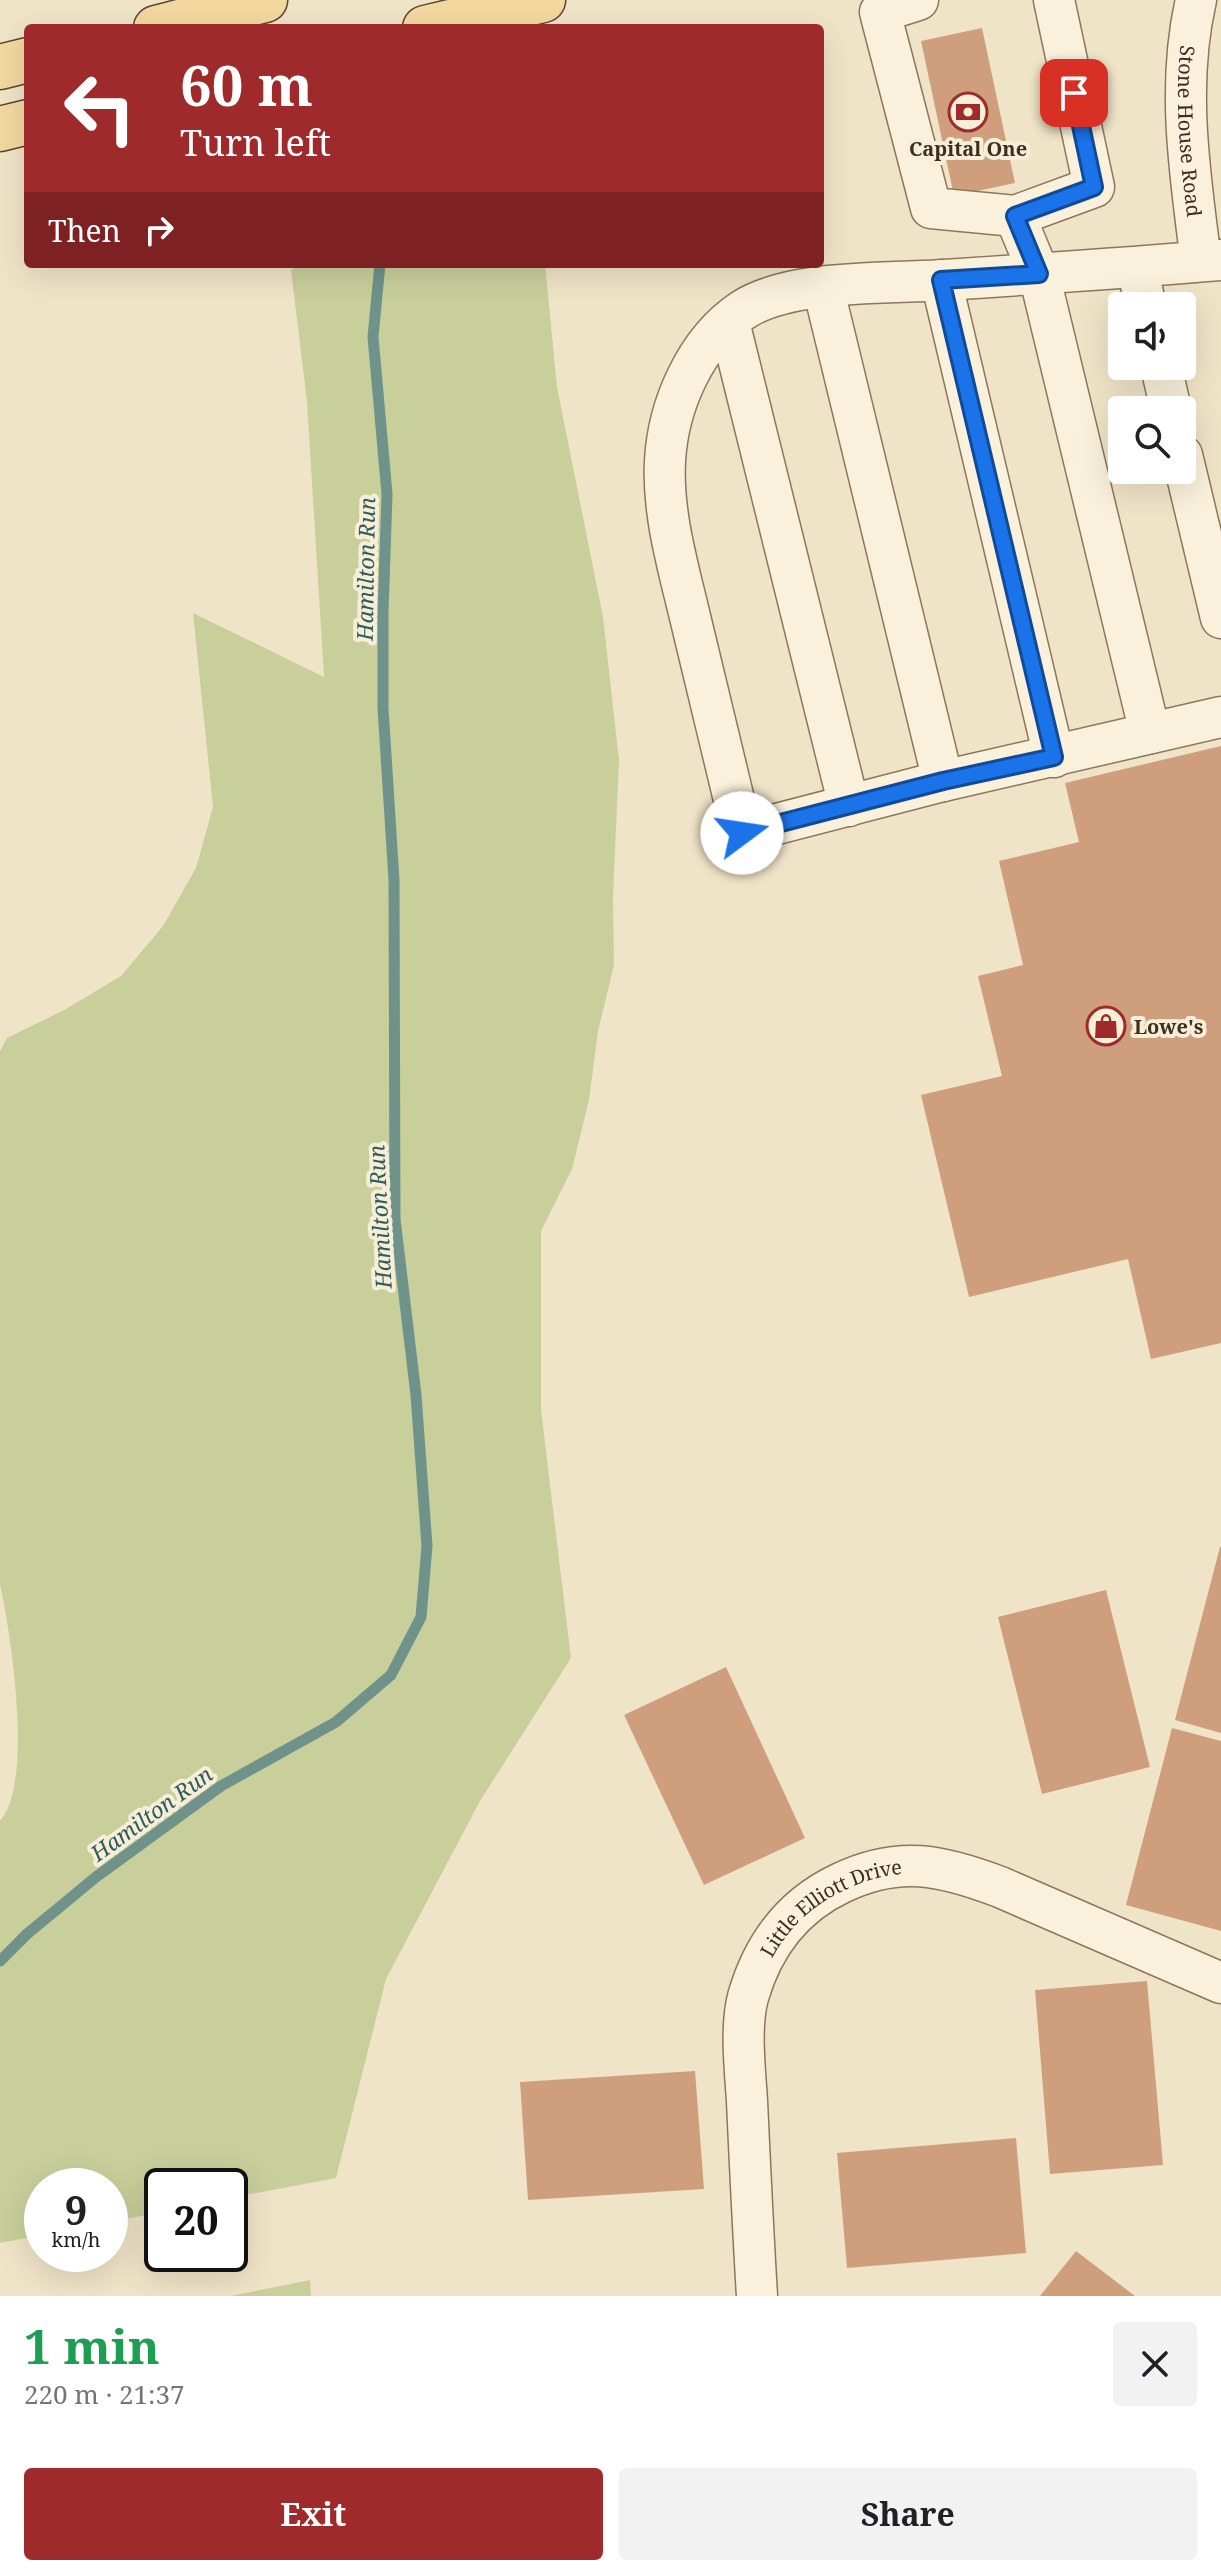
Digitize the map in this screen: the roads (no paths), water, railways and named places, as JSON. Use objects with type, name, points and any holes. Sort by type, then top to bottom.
[{"type":"main road","points":[[172,24],[265,0]]},
{"type":"main road","points":[[442,24],[543,0]]},
{"type":"main road","points":[[0,67],[24,61]]},
{"type":"main road","points":[[0,129],[24,123]]},
{"type":"street","points":[[918,0],[880,12],[931,208],[1015,216],[1094,187],[1054,0]]},
{"type":"street","name":"Stone House Road","points":[[1196,0],[1186,102],[1188,158],[1211,260]]},
{"type":"street","points":[[1015,216],[1039,274],[1150,733]]},
{"type":"street","points":[[1211,260],[1137,268],[823,287],[770,298],[744,309],[729,322],[709,343],[688,375],[672,413],[665,462],[668,506],[677,559],[742,833],[943,781],[1221,717]]},
{"type":"street","points":[[1137,268],[1143,292]]},
{"type":"street","points":[[941,280],[1054,757]]},
{"type":"street","points":[[823,287],[943,781]]},
{"type":"street","points":[[729,322],[849,806]]},
{"type":"street","points":[[1189,484],[1221,618]]},
{"type":"street","name":"Little Elliott Drive","points":[[757,2296],[744,2047],[747,2000],[763,1957],[785,1924],[815,1895],[860,1874],[899,1865],[929,1865],[1000,1887],[1221,1983]]},
{"type":"waterway","name":"Hamilton Run","points":[[0,1961],[27,1934],[96,1877],[221,1786],[336,1722],[391,1675],[421,1617],[427,1546],[416,1395],[395,1219],[394,880],[383,708],[387,494],[373,337],[380,268]]},
{"type":"place","name":"Capital One","points":[[968,112]]},
{"type":"place","name":"Lowe's","points":[[1106,1026]]}]
